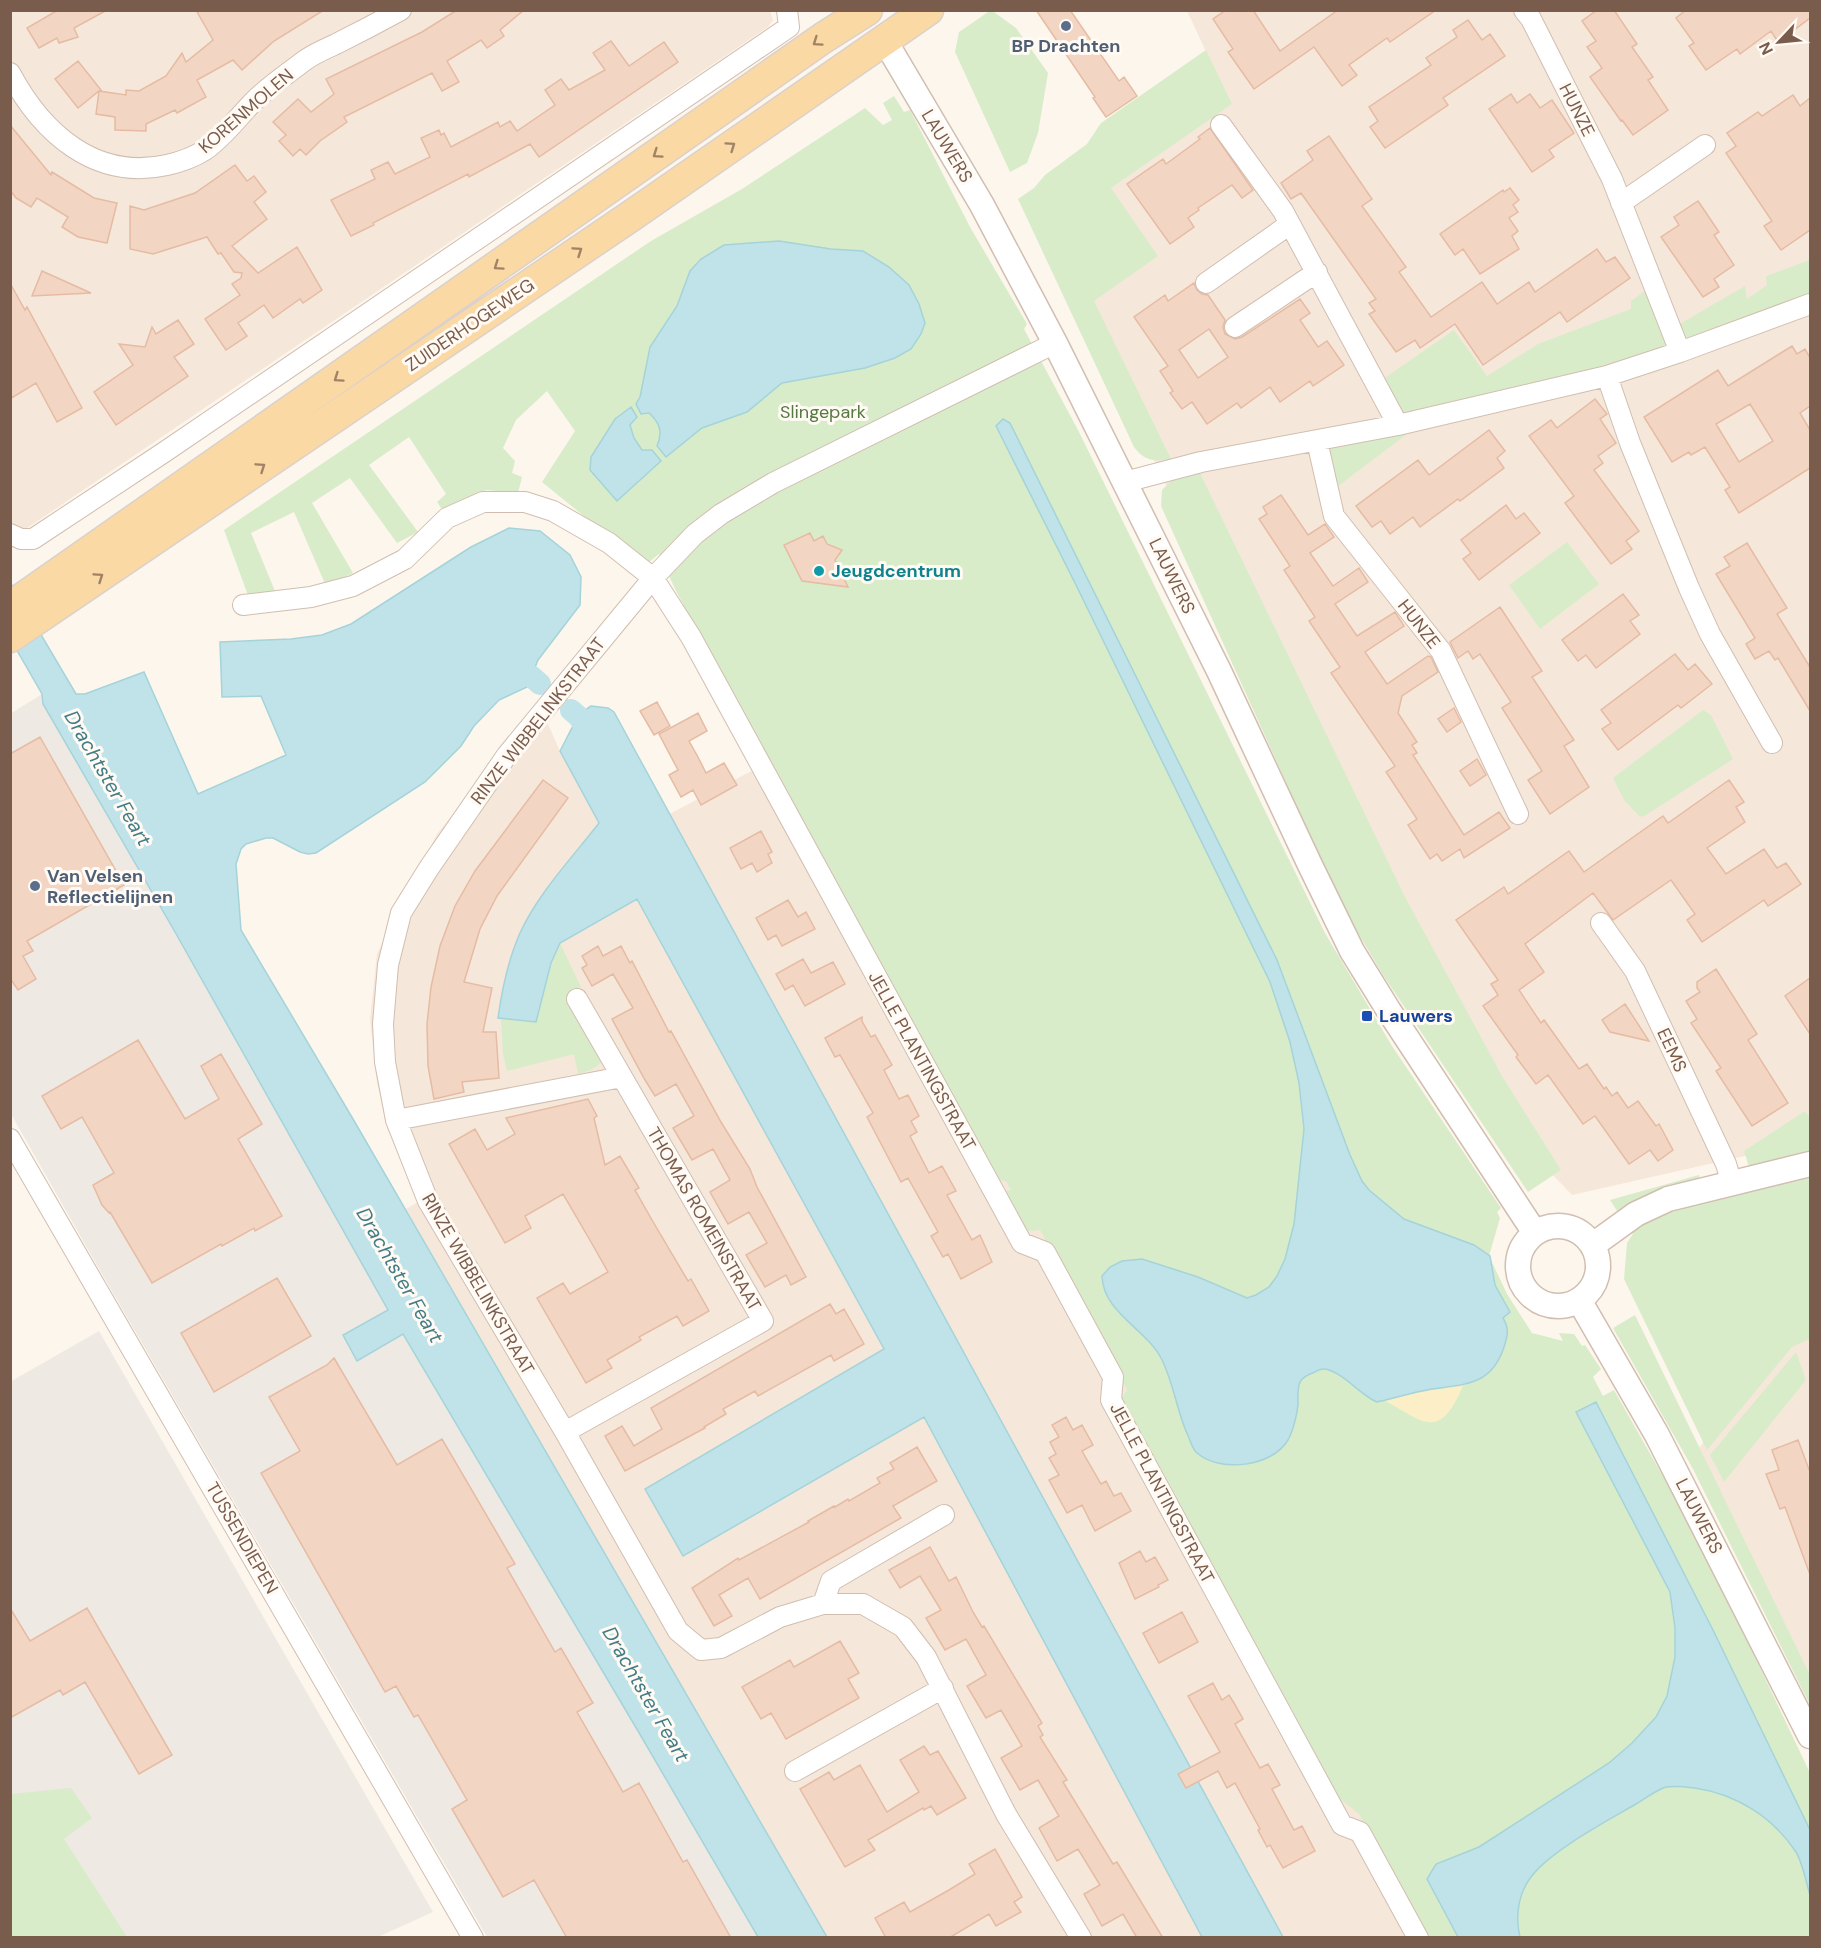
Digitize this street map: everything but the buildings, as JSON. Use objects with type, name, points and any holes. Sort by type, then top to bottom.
[{"type":"main road","name":"ZUIDERHOGEWEG","points":[[10,637],[45,599],[824,38],[867,10]]},
{"type":"main road","name":"ZUIDERHOGEWEG","points":[[10,607],[45,599],[631,216],[928,10]]},
{"type":"street","name":"KORENMOLEN","points":[[10,73],[36,114],[53,133],[76,150],[101,163],[134,169],[157,167],[182,161],[205,150],[222,136],[255,100],[307,59],[401,10]]},
{"type":"street","points":[[10,534],[21,539],[33,539],[173,447],[789,27],[787,10]]},
{"type":"street","name":"HUNZE","points":[[1533,14],[1611,179],[1680,352]]},
{"type":"street","name":"LAUWERS","points":[[885,40],[982,205],[1055,343],[1219,671],[1352,951],[1535,1233]]},
{"type":"street","points":[[1221,125],[1283,211],[1398,425]]},
{"type":"street","points":[[1621,202],[1704,145]]},
{"type":"street","points":[[1206,283],[1290,224]]},
{"type":"street","points":[[1235,327],[1317,272]]},
{"type":"street","points":[[1125,482],[1201,462],[1398,425],[1607,376],[1810,304]]},
{"type":"street","points":[[653,578],[695,534],[721,514],[773,483],[1055,343]]},
{"type":"street","points":[[1607,376],[1630,443],[1689,588],[1710,634],[1772,743]]},
{"type":"street","name":"HUNZE","points":[[1317,441],[1335,516],[1441,651],[1518,814]]},
{"type":"street","name":"JELLE PLANTINGSTRAAT","points":[[243,605],[311,597],[353,586],[405,559],[447,519],[483,502],[525,502],[553,511],[609,543],[653,578],[692,637],[1022,1244],[1045,1252],[1113,1377],[1111,1400],[1342,1825],[1360,1832],[1418,1938]]},
{"type":"street","name":"RINZE WIBBELINKSTRAAT","points":[[653,578],[507,755],[429,868],[401,913],[388,965],[383,1024],[385,1062],[396,1120],[428,1201],[565,1432],[678,1631],[702,1650],[721,1648],[780,1617],[823,1604],[863,1604],[903,1627],[926,1658],[1006,1815],[1081,1938]]},
{"type":"street","name":"EEMS","points":[[1601,922],[1635,971],[1726,1164],[1732,1184]]},
{"type":"street","name":"THOMAS ROMEINSTRAAT","points":[[565,1432],[763,1321],[577,999]]},
{"type":"street","points":[[396,1120],[622,1077]]},
{"type":"street","name":"TUSSENDIEPEN","points":[[10,1139],[473,1938]]},
{"type":"street","points":[[1593,1245],[1643,1209],[1668,1199],[1810,1164]]},
{"type":"street","points":[[1557,1226],[1565,1227],[1578,1232],[1593,1245],[1597,1259],[1597,1273],[1589,1291],[1579,1300],[1557,1307],[1536,1300],[1527,1292],[1520,1280],[1519,1255],[1525,1243],[1535,1233],[1557,1226]]},
{"type":"street","name":"LAUWERS","points":[[1579,1300],[1657,1435],[1810,1736]]},
{"type":"street","points":[[823,1604],[831,1581],[944,1515]]},
{"type":"street","points":[[795,1771],[943,1688]]},
{"type":"shaded area","points":[[11,11],[770,11],[773,20],[768,27],[11,539]]},
{"type":"shaded area","points":[[1187,11],[1810,11],[1810,1138],[1758,1153],[1572,1195],[1530,1151],[1204,565],[1033,206],[1210,60]]},
{"type":"shaded area","points":[[42,694],[43,704],[389,1310],[343,1335],[357,1360],[402,1334],[758,1937],[487,1937],[106,1281],[11,1114],[10,714]]},
{"type":"shaded area","points":[[538,702],[560,751],[599,823],[542,896],[507,970],[498,1018],[536,1022],[560,943],[637,898],[884,1350],[646,1489],[684,1556],[924,1417],[1202,1937],[827,1937],[406,1209],[418,1202],[387,1128],[377,1083],[370,1020],[377,954],[437,834]]},
{"type":"shaded area","points":[[780,756],[1444,1937],[1268,1937],[656,821]]},
{"type":"shaded area","points":[[1810,1314],[1810,1686],[1696,1452],[1784,1331]]},
{"type":"shaded area","points":[[99,1331],[433,1912],[378,1937],[11,1937],[10,1382]]},
{"type":"green space","points":[[991,10],[1016,28],[1048,73],[1038,133],[1027,163],[1010,172],[955,52],[959,32]]},
{"type":"green space","points":[[1206,50],[1232,104],[1111,188],[1158,256],[1094,301],[1171,459],[1155,460],[1146,458],[1134,447],[1018,199],[1034,188],[1045,175],[1087,144],[1101,123]]},
{"type":"green space","name":"Slingepark","points":[[894,96],[904,112],[910,110],[970,227],[1027,324],[1024,329],[1079,432],[1325,933],[1392,1046],[1501,1208],[1497,1212],[1500,1218],[1489,1256],[1507,1294],[1532,1333],[1563,1341],[1559,1333],[1574,1334],[1582,1346],[1585,1345],[1601,1369],[1593,1377],[1603,1396],[1614,1390],[1669,1487],[1752,1651],[1810,1773],[1810,1937],[1426,1937],[1359,1814],[1340,1799],[1120,1400],[1127,1390],[1040,1230],[1028,1231],[1025,1228],[1004,1191],[1011,1190],[1006,1181],[996,1180],[676,591],[659,554],[648,563],[606,534],[542,482],[575,431],[547,391],[516,420],[503,448],[515,461],[512,473],[522,477],[518,493],[486,490],[445,514],[437,502],[446,494],[409,437],[369,465],[418,532],[397,543],[350,478],[312,503],[353,573],[326,586],[294,512],[251,533],[277,596],[249,598],[224,530],[651,241],[742,189],[865,108],[883,125],[892,120],[883,103]]},
{"type":"green space","points":[[1810,260],[1810,297],[1684,339],[1678,325],[1745,286],[1747,299],[1767,285],[1766,276]]},
{"type":"green space","points":[[1653,285],[1680,352],[1428,418],[1329,493],[1317,441],[1397,424],[1376,384],[1454,330],[1487,376],[1538,344],[1631,309],[1631,301]]},
{"type":"green space","points":[[1200,473],[1405,897],[1502,1076],[1561,1170],[1528,1192],[1383,975],[1342,906],[1161,506],[1162,490],[1174,478]]},
{"type":"green space","points":[[1567,542],[1599,584],[1540,629],[1509,585]]},
{"type":"green space","points":[[1703,710],[1711,715],[1733,759],[1640,817],[1624,800],[1613,778]]},
{"type":"green space","points":[[560,943],[581,987],[568,1000],[600,1056],[601,1063],[591,1070],[578,1074],[574,1054],[507,1071],[503,1054],[501,1019],[536,1022],[551,963]]},
{"type":"green space","points":[[1805,1111],[1810,1119],[1810,1155],[1750,1170],[1744,1151]]},
{"type":"green space","points":[[1699,1175],[1700,1182],[1619,1214],[1610,1200]]},
{"type":"green space","points":[[1810,1175],[1810,1339],[1792,1347],[1707,1450],[1624,1279],[1627,1243],[1633,1234],[1630,1229],[1662,1212]]},
{"type":"green space","points":[[1635,1315],[1810,1675],[1810,1705],[1693,1469],[1613,1328]]},
{"type":"green space","points":[[1796,1352],[1806,1380],[1724,1482],[1710,1455]]},
{"type":"green space","points":[[71,1788],[92,1818],[64,1839],[127,1937],[11,1937],[11,1794]]},
{"type":"sand","points":[[1463,1386],[1446,1415],[1438,1421],[1421,1420],[1384,1400],[1431,1390]]},
{"type":"water","points":[[779,241],[863,251],[889,267],[909,285],[919,304],[925,323],[921,334],[911,349],[895,358],[865,368],[782,383],[747,412],[702,428],[666,457],[657,446],[660,432],[656,420],[649,413],[641,414],[636,404],[640,397],[650,347],[677,306],[690,271],[701,259],[724,245]]},
{"type":"water","points":[[631,407],[637,417],[630,425],[634,438],[642,450],[652,450],[661,461],[617,501],[590,470],[591,457],[615,419]]},
{"type":"water","points":[[1003,419],[1010,423],[1277,960],[1350,1155],[1362,1181],[1369,1190],[1404,1219],[1474,1245],[1490,1256],[1495,1285],[1510,1312],[1503,1318],[1507,1334],[1500,1358],[1486,1375],[1477,1380],[1377,1402],[1330,1370],[1320,1369],[1306,1376],[1299,1385],[1297,1413],[1288,1440],[1270,1456],[1258,1461],[1232,1465],[1207,1459],[1196,1452],[1185,1428],[1162,1360],[1146,1339],[1117,1311],[1104,1289],[1102,1276],[1110,1267],[1122,1261],[1142,1259],[1198,1277],[1247,1298],[1269,1287],[1285,1259],[1294,1224],[1304,1129],[1299,1083],[1290,1042],[1270,982],[996,426]]},
{"type":"water","name":"Drachtster Feart","points":[[509,528],[540,531],[570,555],[581,577],[580,605],[538,660],[527,687],[499,700],[474,726],[461,746],[425,782],[316,853],[300,852],[273,838],[246,844],[241,849],[236,864],[241,930],[827,1937],[758,1937],[403,1334],[357,1361],[343,1335],[388,1310],[175,932],[43,704],[42,694],[11,640],[10,582],[76,694],[85,694],[144,672],[198,794],[286,755],[261,696],[222,697],[220,642],[291,639],[322,635],[351,624],[471,547]]},
{"type":"water","points":[[591,706],[608,708],[614,712],[1283,1937],[1202,1937],[924,1417],[683,1556],[645,1489],[884,1349],[637,899],[560,943],[551,963],[536,1022],[498,1018],[509,964],[520,933],[546,889],[599,823],[560,751],[577,720]]},
{"type":"water","points":[[1596,1402],[1713,1630],[1810,1830],[1810,1895],[1796,1852],[1787,1839],[1765,1818],[1725,1796],[1679,1786],[1656,1791],[1565,1847],[1540,1867],[1531,1877],[1520,1898],[1518,1922],[1520,1937],[1458,1937],[1427,1879],[1436,1864],[1479,1847],[1609,1763],[1656,1717],[1667,1696],[1675,1657],[1675,1628],[1670,1592],[1576,1412]]},
{"type":"waterway","points":[[531,676],[540,684]]},
{"type":"waterway","points":[[571,710],[579,717],[595,742]]},
{"type":"place","name":"BP Drachten","points":[[1066,26]]},
{"type":"place","name":"Jeugdcentrum","points":[[819,571]]},
{"type":"place","name":"Van Velsen Reflectielijnen","points":[[35,886]]},
{"type":"place","name":"Lauwers","points":[[1367,1016]]}]
